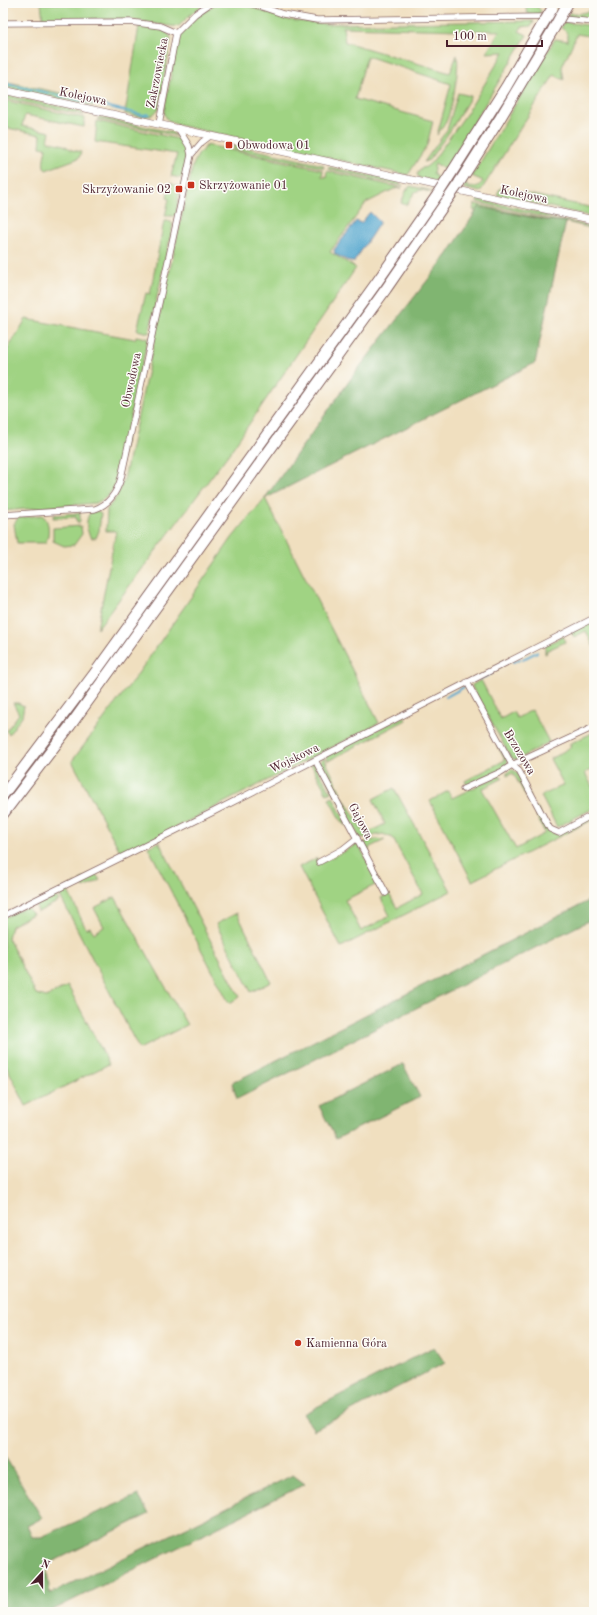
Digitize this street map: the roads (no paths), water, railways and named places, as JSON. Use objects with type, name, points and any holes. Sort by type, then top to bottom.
[{"type":"highway","points":[[3,814],[70,726],[386,288],[449,189],[553,6]]},
{"type":"highway","points":[[3,795],[107,656],[438,194],[459,183],[506,109],[566,7]]},
{"type":"street","points":[[176,33],[195,14],[211,3]]},
{"type":"street","points":[[250,3],[283,14],[317,20],[541,17],[594,22]]},
{"type":"street","name":"Zakrzowiecka","points":[[3,23],[130,22],[160,26],[176,33],[159,124]]},
{"type":"street","name":"Kolejowa","points":[[3,90],[594,220]]},
{"type":"street","points":[[178,128],[189,146],[192,155]]},
{"type":"street","name":"Obwodowa","points":[[3,515],[96,508],[103,506],[115,492],[121,478],[192,155],[202,142],[210,136]]},
{"type":"street","name":"Wojskowa","points":[[3,916],[594,618]]},
{"type":"street","name":"Brzozowa","points":[[468,682],[512,765],[519,770],[549,827],[555,832],[559,833],[594,814]]},
{"type":"street","points":[[463,789],[594,727]]},
{"type":"street","name":"Gajowa","points":[[315,760],[386,893]]},
{"type":"street","points":[[319,862],[343,850],[357,838]]},
{"type":"water","points":[[370,212],[380,222],[354,262],[350,262],[335,254],[334,250],[356,221],[361,223]]},
{"type":"waterway","points":[[3,83],[93,103]]},
{"type":"waterway","points":[[100,105],[143,115],[149,114]]},
{"type":"waterway","points":[[523,659],[537,652]]},
{"type":"waterway","points":[[513,662],[520,659]]},
{"type":"waterway","points":[[480,679],[492,673]]},
{"type":"waterway","points":[[446,697],[466,686]]},
{"type":"place","name":"Obwodowa 01","points":[[229,145]]},
{"type":"place","name":"Skrzyżowanie 01","points":[[191,185]]},
{"type":"place","name":"Skrzyżowanie 02","points":[[179,189]]},
{"type":"place","name":"Kamienna Góra","points":[[298,1343]]}]
